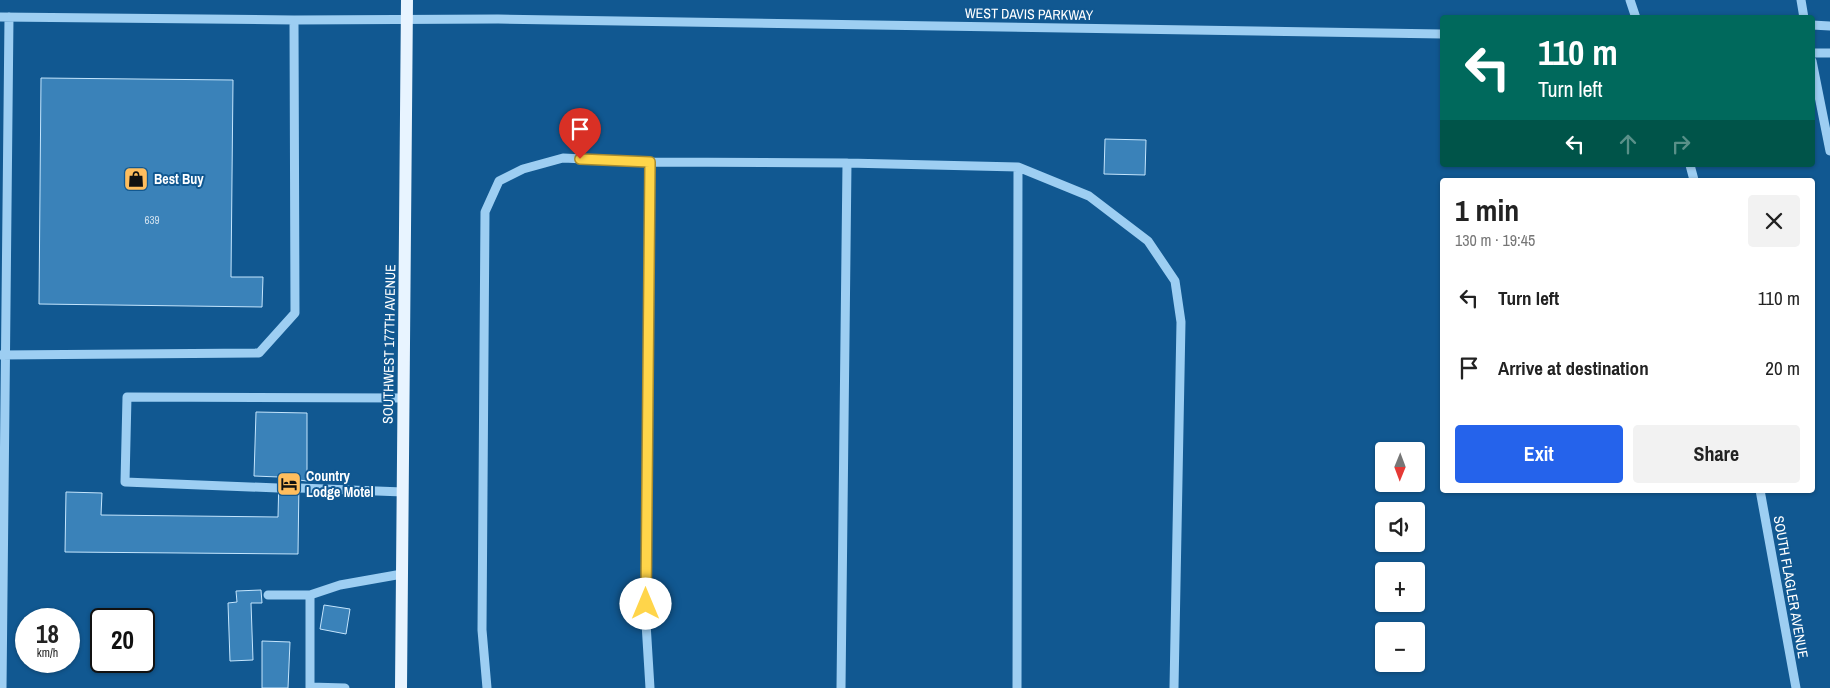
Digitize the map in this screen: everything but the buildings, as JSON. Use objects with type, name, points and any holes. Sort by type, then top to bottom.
[{"type":"main road","name":"SOUTHWEST 177TH AVENUE","points":[[401,688],[407,0]]},
{"type":"street","points":[[1630,0],[1635,15]]},
{"type":"street","points":[[1801,0],[1804,15]]},
{"type":"street","name":"WEST DAVIS PARKWAY","points":[[5,17],[528,20],[1440,34]]},
{"type":"street","points":[[2,688],[5,17]]},
{"type":"street","points":[[3,355],[259,353],[295,313],[294,20]]},
{"type":"street","points":[[1815,26],[1830,26]]},
{"type":"street","points":[[1815,53],[1830,53]]},
{"type":"street","points":[[1815,76],[1830,152]]},
{"type":"street","points":[[487,688],[482,630],[485,212],[499,181],[523,169],[563,158],[650,162],[847,163],[1018,167],[1089,196],[1148,241],[1175,280],[1181,322],[1174,688]]},
{"type":"street","points":[[650,162],[646,623],[650,688]]},
{"type":"street","points":[[842,688],[847,163]]},
{"type":"street","points":[[1017,688],[1018,167]]},
{"type":"street","points":[[278,488],[126,482],[127,397],[404,398]]},
{"type":"street","points":[[299,488],[403,492]]},
{"type":"street","name":"SOUTH FLAGLER AVENUE","points":[[1761,493],[1796,688]]},
{"type":"street","points":[[268,595],[310,595],[340,585],[402,574]]},
{"type":"street","points":[[310,595],[310,687],[346,688]]},
{"type":"tunnel","points":[[278,488],[299,488]]},
{"type":"place","name":"Best Buy","points":[[136,179]]},
{"type":"place","name":"Country Lodge Motel","points":[[289,484]]},
{"type":"route","points":[[580,159],[650,162],[646,604]]}]
